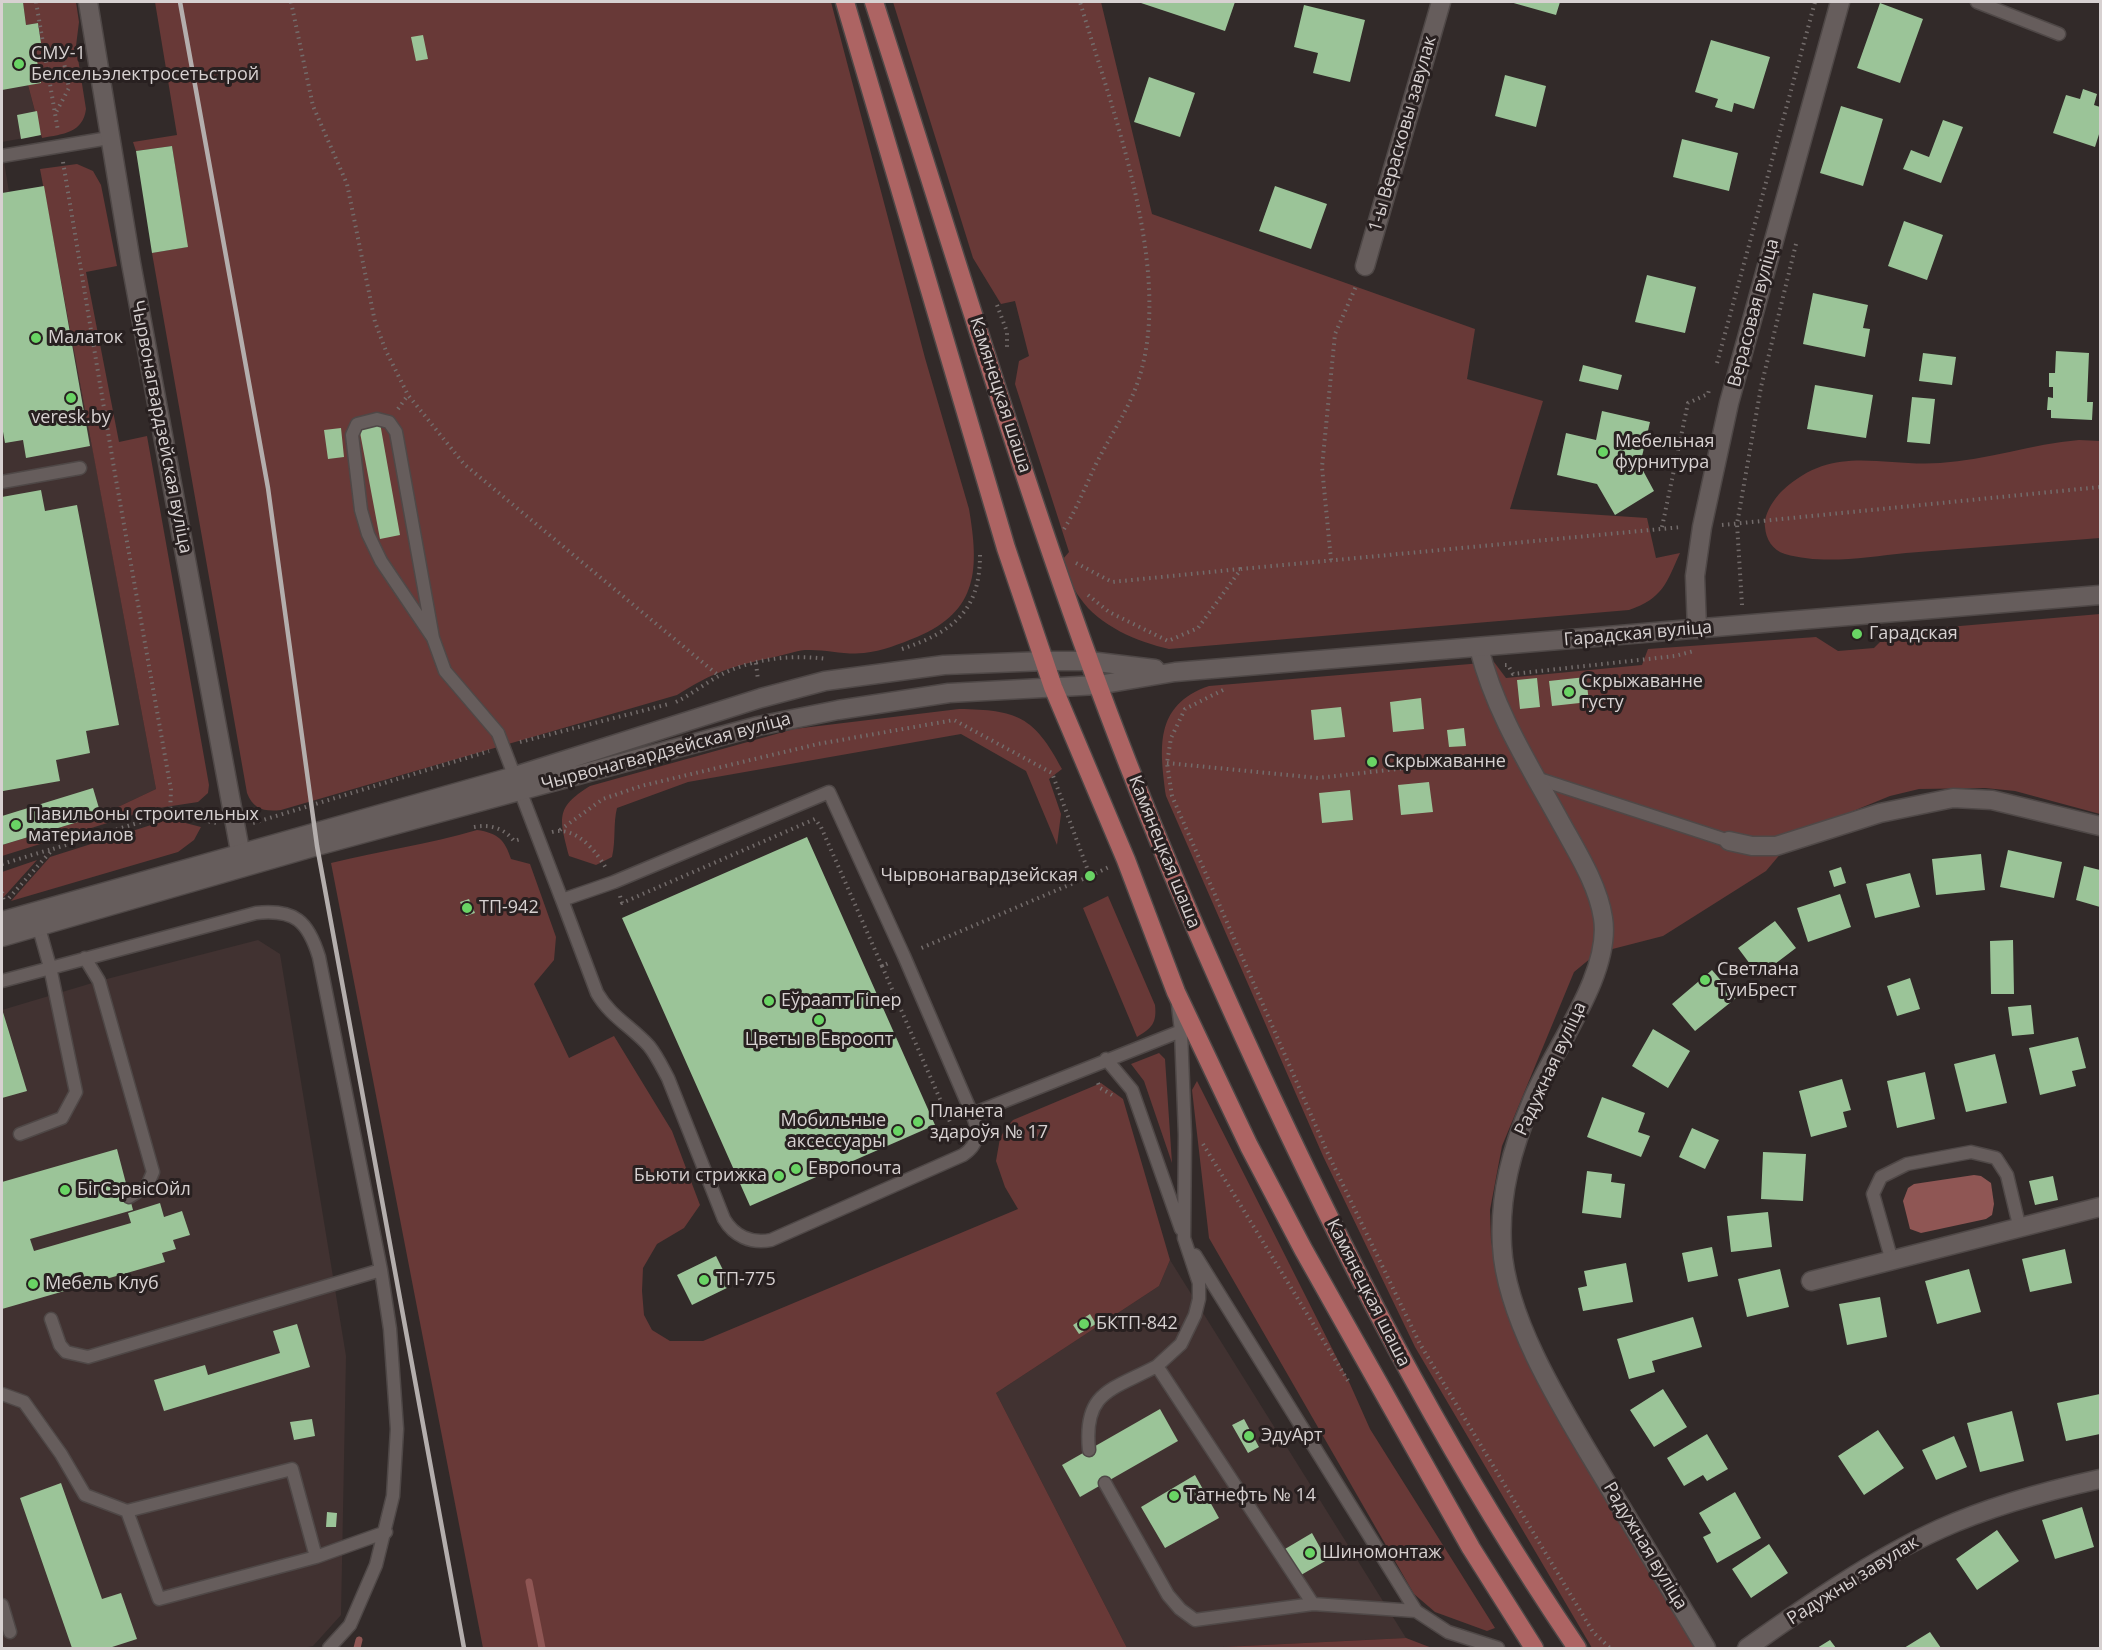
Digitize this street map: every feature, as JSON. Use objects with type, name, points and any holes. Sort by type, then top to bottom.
[{"type":"main road","name":"Камянецкая шаша","points":[[845,2],[1006,548],[1053,687],[1126,860],[1176,992],[1249,1146],[1303,1249],[1471,1548],[1534,1648]]},
{"type":"main road","name":"Камянецкая шаша","points":[[874,2],[1046,538],[1098,685],[1209,964],[1354,1269],[1439,1430],[1488,1512],[1577,1648]]},
{"type":"street","name":"Чырвонагвардзейская вуліца","points":[[88,2],[109,138],[242,859]]},
{"type":"street","name":"1-ы Верасковы завулак","points":[[1365,266],[1441,2]]},
{"type":"street","name":"Верасовая вуліца","points":[[1697,629],[1695,576],[1702,527],[1750,324],[1840,2]]},
{"type":"street","name":"Гарадская вуліца","points":[[1098,685],[1175,672],[2100,595]]},
{"type":"street","name":"Радужная вуліца","points":[[1479,648],[1492,691],[1522,755],[1580,857],[1594,889],[1603,918],[1604,945],[1598,970],[1532,1100],[1513,1152],[1502,1200],[1502,1249],[1515,1308],[1568,1418],[1706,1648]]},
{"type":"street","name":"Чырвонагвардзейская вуліца","points":[[518,783],[761,698],[825,681],[944,665],[1089,661]]},
{"type":"street","name":"Гарадская вуліца","points":[[1089,661],[1175,672]]},
{"type":"street","name":"Чырвонагвардзейская вуліца","points":[[2,937],[37,919],[242,859],[518,783],[828,711],[949,693],[1098,685]]},
{"type":"street","points":[[1729,841],[1752,846],[1776,846],[1880,813],[1953,798],[1992,800],[2100,826]]},
{"type":"street","name":"Чырвонагвардзейская вуліца","points":[[3,912],[37,919]]},
{"type":"street","points":[[1811,1281],[2100,1210]]},
{"type":"street","name":"Радужны завулак","points":[[1747,1648],[1889,1554],[1940,1529],[1996,1506],[2100,1479]]},
{"type":"lane","points":[[1977,2],[2059,34]]},
{"type":"lane","points":[[2,156],[109,138]]},
{"type":"lane","points":[[433,638],[381,561],[368,534],[361,510],[351,442],[354,429],[363,420],[384,420],[396,432],[433,638],[445,671],[487,718],[504,747],[597,993],[605,1007],[648,1046],[659,1061],[668,1078],[724,1219],[735,1233],[753,1240],[771,1240],[963,1155],[975,1145],[977,1137],[972,1114],[904,956],[829,792],[614,882],[562,900]]},
{"type":"lane","points":[[2,482],[80,468]]},
{"type":"lane","points":[[1536,778],[1729,841]]},
{"type":"lane","points":[[2,981],[256,913],[285,913],[301,920],[310,931],[319,957],[381,1270],[390,1329],[397,1429],[393,1496],[386,1532],[376,1565],[350,1625],[329,1648]]},
{"type":"lane","points":[[20,1134],[62,1118],[76,1092],[50,967],[37,919]]},
{"type":"lane","points":[[85,958],[99,981],[153,1172],[147,1186],[129,1197]]},
{"type":"lane","points":[[1176,992],[1181,1031],[1185,1136],[1184,1238],[1416,1611],[1448,1632],[1498,1648]]},
{"type":"lane","points":[[972,1114],[1090,1065],[1181,1031]]},
{"type":"lane","points":[[1089,1450],[1087,1423],[1096,1401],[1157,1365],[1181,1344],[1197,1307],[1199,1282],[1132,1090],[1106,1059]]},
{"type":"lane","points":[[1892,1261],[1873,1194],[1881,1177],[1907,1164],[1971,1152],[1996,1158],[2007,1175],[2020,1229]]},
{"type":"lane","points":[[51,1319],[60,1345],[66,1352],[76,1357],[94,1356],[381,1270]]},
{"type":"lane","points":[[1157,1365],[1313,1604]]},
{"type":"lane","points":[[2,1394],[24,1402],[61,1454],[85,1495],[127,1511],[292,1469],[316,1557]]},
{"type":"lane","points":[[1105,1483],[1168,1595],[1180,1609],[1195,1620],[1313,1604],[1416,1611]]},
{"type":"lane","points":[[127,1511],[159,1599],[316,1557],[386,1532]]},
{"type":"lane","points":[[2,1605],[10,1632]]},
{"type":"path","points":[[36,2],[115,474],[171,789],[170,813]]},
{"type":"path","points":[[291,2],[313,106],[347,184],[375,322],[408,395],[464,464],[719,676]]},
{"type":"path","points":[[1060,535],[1075,512],[1099,460],[1125,416],[1140,374],[1148,337],[1144,243],[1137,198],[1080,2]]},
{"type":"path","points":[[1714,371],[1815,2]]},
{"type":"path","points":[[44,46],[63,58],[69,88],[55,115]]},
{"type":"path","points":[[1744,626],[1737,524],[1761,387],[1798,240]]},
{"type":"path","points":[[1331,560],[1322,466],[1335,334],[1365,266]]},
{"type":"path","points":[[1662,527],[1688,403],[1708,394],[1711,382]]},
{"type":"path","points":[[1737,524],[2100,487]]},
{"type":"path","points":[[1072,567],[1068,558],[1112,582],[1662,527],[1702,527]]},
{"type":"path","points":[[896,651],[938,635],[955,624],[968,609],[976,591],[980,555]]},
{"type":"path","points":[[1084,592],[1109,612],[1168,641],[1198,628],[1241,569]]},
{"type":"path","points":[[2,864],[170,813],[236,827],[311,807],[504,747],[678,701],[719,676],[749,664],[805,656],[835,660]]},
{"type":"path","points":[[467,828],[477,826],[500,829],[514,841],[560,830],[603,799],[641,786],[818,744],[954,720],[1052,772],[1090,876],[882,966]]},
{"type":"path","points":[[1522,755],[1318,778],[1167,763],[1172,796],[1186,829],[1329,1156],[1420,1344],[1593,1632],[1610,1648]]},
{"type":"path","points":[[560,830],[582,838],[598,856],[614,882],[622,903],[815,819],[821,827],[963,1155]]},
{"type":"path","points":[[3,912],[53,849]]},
{"type":"path","points":[[1090,1065],[1100,1088],[1120,1100]]},
{"type":"path","points":[[1198,1135],[1350,1384]]},
{"type":"shaded area","points":[[2,2],[23,2],[27,25],[38,23],[41,43],[41,83],[28,85],[41,135],[2,142]]},
{"type":"shaded area","points":[[23,2],[76,2],[79,22],[76,46],[86,109],[81,123],[71,131],[42,138],[28,85],[40,83],[34,44],[41,42],[38,23],[26,25]]},
{"type":"shaded area","points":[[155,2],[831,2],[925,358],[969,509],[974,550],[973,569],[970,585],[963,601],[953,614],[937,626],[898,645],[857,653],[820,650],[793,652],[713,675],[677,695],[281,810],[264,810],[256,806],[247,793],[152,253],[187,247],[172,146],[136,151],[133,142],[177,135]]},
{"type":"shaded area","points":[[893,2],[1101,2],[1152,214],[1475,329],[1467,379],[1543,401],[1510,509],[1647,518],[1656,558],[1680,553],[1662,589],[1649,600],[1629,610],[1169,649],[1132,637],[1108,625],[1088,608],[1077,594],[1068,574],[1063,559],[1069,552],[1015,384],[1019,361],[1029,356],[1015,301],[1001,304],[973,258]]},
{"type":"shaded area","points":[[2,149],[9,192],[2,193]]},
{"type":"shaded area","points":[[77,164],[93,171],[101,185],[117,266],[86,272],[119,442],[147,436],[209,785],[208,793],[198,802],[152,809],[2,856],[2,845],[101,815],[156,789],[40,169]]},
{"type":"shaded area","points":[[50,220],[156,789],[101,815],[2,845],[2,229]]},
{"type":"shaded area","points":[[2079,440],[2100,441],[2100,538],[1830,560],[1785,554],[1770,544],[1767,536],[1766,517],[1776,498],[1801,476],[1820,467],[1858,460],[1940,463]]},
{"type":"shaded area","points":[[2100,614],[2100,814],[2015,791],[1985,788],[1919,789],[1890,796],[1809,829],[1782,852],[1766,871],[1663,936],[1597,953],[1574,972],[1502,1146],[1490,1210],[1491,1241],[1503,1300],[1529,1362],[1700,1648],[1592,1648],[1415,1347],[1323,1156],[1166,796],[1162,746],[1169,717],[1191,694],[1209,686],[1494,662],[1506,678],[1642,665],[1648,649],[1816,637],[1838,651],[1874,648],[1890,632]]},
{"type":"shaded area","points":[[959,709],[1010,714],[1032,727],[1042,737],[1062,769],[1049,779],[1061,814],[1057,845],[1026,771],[961,734],[688,782],[617,808],[612,857],[596,865],[569,856],[562,823],[565,808],[570,801],[590,786],[794,729]]},
{"type":"shaded area","points":[[170,819],[201,827],[194,840],[178,852],[11,901],[50,857]]},
{"type":"shaded area","points":[[477,830],[500,838],[511,859],[530,864],[556,937],[554,960],[534,984],[569,1058],[614,1036],[672,1131],[700,1205],[684,1228],[657,1244],[643,1268],[644,1315],[652,1330],[670,1341],[703,1341],[1018,1209],[1005,1187],[996,1161],[1000,1138],[1013,1120],[1101,1083],[1123,1099],[1170,1260],[1159,1286],[996,1393],[1127,1648],[483,1648],[331,863]]},
{"type":"shaded area","points":[[37,860],[2,899],[2,872]]},
{"type":"shaded area","points":[[1108,896],[1155,1005],[1154,1021],[1137,1037],[1083,908]]},
{"type":"shaded area","points":[[258,940],[280,954],[346,1356],[341,1615],[313,1646],[302,1648],[2,1648],[2,1010],[99,981]]},
{"type":"shaded area","points":[[1159,1053],[1165,1059],[1172,1163],[1144,1081],[1131,1064]]},
{"type":"shaded area","points":[[1197,1081],[1350,1384],[1370,1429],[1495,1628],[1487,1631],[1435,1612],[1414,1594],[1209,1238],[1192,1090]]},
{"type":"shaded area","points":[[1974,1175],[1981,1176],[1991,1183],[1994,1204],[1992,1215],[1986,1219],[1921,1233],[1910,1229],[1903,1201],[1908,1188],[1914,1184]]},
{"type":"shaded area","points":[[1170,1260],[1406,1638],[1203,1648],[1127,1648],[996,1393],[1159,1286]]},
{"type":"shaded area","points":[[1406,1638],[1432,1648],[1203,1648]]},
{"type":"building","name":"СМУ-1 Белсельэлектросетьстрой","points":[[2,2],[23,2],[26,25],[38,23],[41,43],[34,44],[41,83],[2,90]]},
{"type":"building","points":[[1138,2],[1235,2],[1225,31]]},
{"type":"building","points":[[1510,2],[1560,2],[1556,15]]},
{"type":"building","points":[[1880,3],[1923,19],[1900,83],[1857,68]]},
{"type":"building","points":[[1304,5],[1365,20],[1350,82],[1313,73],[1318,53],[1294,47]]},
{"type":"building","points":[[423,35],[428,59],[416,61],[411,37]]},
{"type":"building","points":[[1711,40],[1770,57],[1754,109],[1734,103],[1732,112],[1715,107],[1718,99],[1695,92]]},
{"type":"building","points":[[1505,75],[1546,86],[1536,127],[1495,116]]},
{"type":"building","points":[[1149,77],[1195,93],[1180,137],[1134,122]]},
{"type":"building","points":[[2083,89],[2097,94],[2094,105],[2100,107],[2100,131],[2095,147],[2053,133],[2066,95],[2080,99]]},
{"type":"building","points":[[1841,106],[1883,119],[1863,186],[1820,173]]},
{"type":"building","points":[[37,111],[41,135],[21,139],[17,115]]},
{"type":"building","points":[[1943,120],[1963,127],[1941,183],[1903,169],[1911,150],[1929,157]]},
{"type":"building","points":[[1682,139],[1738,153],[1729,191],[1673,177]]},
{"type":"building","points":[[172,146],[188,247],[152,253],[136,151]]},
{"type":"building","name":"Малаток","points":[[44,186],[90,446],[26,458],[23,440],[5,443],[2,426],[2,193]]},
{"type":"building","points":[[1275,186],[1327,204],[1311,249],[1259,231]]},
{"type":"building","points":[[1904,221],[1943,235],[1927,280],[1888,266]]},
{"type":"building","points":[[1647,275],[1696,287],[1685,333],[1635,322]]},
{"type":"building","points":[[1813,293],[1868,305],[1863,328],[1870,329],[1865,357],[1803,344]]},
{"type":"building","points":[[2056,351],[2089,353],[2087,402],[2093,402],[2092,420],[2051,418],[2051,410],[2047,410],[2048,397],[2053,398],[2053,387],[2049,387],[2049,373],[2055,373]]},
{"type":"building","points":[[1923,353],[1956,357],[1952,385],[1919,381]]},
{"type":"building","points":[[1583,365],[1622,375],[1618,390],[1579,381]]},
{"type":"building","points":[[1815,385],[1873,395],[1866,438],[1807,429]]},
{"type":"building","points":[[1912,397],[1935,399],[1930,444],[1907,442]]},
{"type":"building","name":"Мебельная фурнитура","points":[[1602,411],[1650,422],[1640,465],[1654,491],[1615,515],[1597,484],[1557,475],[1566,433],[1596,440]]},
{"type":"building","points":[[380,423],[400,535],[380,539],[359,427]]},
{"type":"building","points":[[341,428],[344,457],[328,459],[324,430]]},
{"type":"building","points":[[41,490],[45,511],[77,505],[119,725],[86,731],[90,753],[56,760],[60,781],[3,791],[2,497]]},
{"type":"building","name":"Скрыжаванне густу","points":[[1586,677],[1589,702],[1552,706],[1549,681]]},
{"type":"building","points":[[1537,678],[1540,707],[1520,709],[1517,680]]},
{"type":"building","points":[[1421,698],[1424,729],[1393,732],[1390,702]]},
{"type":"building","points":[[1341,707],[1345,737],[1314,740],[1311,710]]},
{"type":"building","points":[[1464,728],[1466,746],[1449,747],[1447,730]]},
{"type":"building","points":[[1429,782],[1433,812],[1401,815],[1398,785]]},
{"type":"building","points":[[93,788],[101,815],[2,845],[2,816]]},
{"type":"building","points":[[1350,790],[1353,820],[1322,823],[1319,793]]},
{"type":"building","name":"Еўраапт Гіпер","points":[[807,837],[935,1125],[750,1206],[622,918]]},
{"type":"building","points":[[2008,850],[2062,862],[2054,898],[2000,887]]},
{"type":"building","points":[[1981,854],[1985,890],[1936,895],[1932,859]]},
{"type":"building","points":[[2084,866],[2100,870],[2100,907],[2076,900]]},
{"type":"building","points":[[1841,867],[1846,883],[1834,887],[1829,871]]},
{"type":"building","points":[[1910,873],[1920,907],[1875,918],[1866,884]]},
{"type":"building","points":[[1840,894],[1851,927],[1808,942],[1797,908]]},
{"type":"building","name":"ТП-942","points":[[469,899],[475,913],[466,916],[460,902]]},
{"type":"building","points":[[1775,921],[1796,948],[1759,976],[1738,948]]},
{"type":"building","points":[[2013,940],[2014,994],[1991,994],[1990,941]]},
{"type":"building","points":[[1712,970],[1736,998],[1695,1031],[1672,1004]]},
{"type":"building","points":[[1910,978],[1920,1009],[1897,1016],[1887,986]]},
{"type":"building","points":[[2031,1005],[2034,1034],[2012,1036],[2008,1007]]},
{"type":"building","points":[[2,1009],[27,1091],[2,1098]]},
{"type":"building","points":[[1653,1029],[1690,1051],[1668,1088],[1632,1066]]},
{"type":"building","points":[[2078,1037],[2086,1068],[2072,1071],[2076,1086],[2040,1095],[2029,1048]]},
{"type":"building","points":[[1995,1054],[2007,1103],[1966,1112],[1954,1064]]},
{"type":"building","points":[[1925,1072],[1935,1119],[1897,1128],[1887,1081]]},
{"type":"building","points":[[1842,1079],[1851,1110],[1843,1112],[1847,1127],[1811,1137],[1799,1091]]},
{"type":"building","points":[[1602,1097],[1645,1113],[1638,1132],[1650,1136],[1641,1157],[1587,1137]]},
{"type":"building","points":[[1692,1128],[1719,1140],[1705,1169],[1679,1157]]},
{"type":"building","points":[[117,1149],[133,1210],[30,1239],[34,1251],[131,1223],[128,1213],[160,1203],[164,1217],[182,1211],[190,1235],[173,1240],[176,1249],[162,1253],[165,1262],[2,1309],[2,1182]]},
{"type":"building","points":[[1763,1152],[1806,1154],[1803,1201],[1761,1199]]},
{"type":"building","points":[[1587,1171],[1612,1174],[1611,1182],[1625,1184],[1621,1218],[1582,1213]]},
{"type":"building","points":[[2053,1176],[2058,1200],[2035,1205],[2029,1181]]},
{"type":"building","points":[[1768,1212],[1772,1247],[1731,1252],[1727,1216]]},
{"type":"building","points":[[1712,1247],[1718,1276],[1688,1282],[1682,1253]]},
{"type":"building","points":[[2065,1249],[2072,1283],[2030,1292],[2022,1259]]},
{"type":"building","name":"ТП-775","points":[[716,1256],[731,1286],[692,1305],[677,1275]]},
{"type":"building","points":[[1626,1263],[1633,1302],[1583,1311],[1578,1288],[1587,1286],[1584,1271]]},
{"type":"building","points":[[1780,1269],[1789,1307],[1747,1317],[1738,1279]]},
{"type":"building","points":[[1969,1269],[1981,1312],[1937,1324],[1925,1281]]},
{"type":"building","points":[[1880,1297],[1887,1337],[1847,1345],[1839,1304]]},
{"type":"building","name":"БКТП-842","points":[[1090,1314],[1096,1324],[1079,1334],[1073,1325]]},
{"type":"building","points":[[1693,1317],[1702,1347],[1652,1361],[1655,1372],[1629,1379],[1617,1339]]},
{"type":"building","points":[[297,1324],[310,1367],[164,1411],[154,1380],[205,1365],[208,1375],[280,1353],[273,1331]]},
{"type":"building","points":[[1663,1389],[1687,1427],[1654,1447],[1630,1410]]},
{"type":"building","points":[[2100,1394],[2100,1434],[2066,1441],[2057,1403]]},
{"type":"building","points":[[1160,1409],[1178,1441],[1080,1497],[1062,1465]]},
{"type":"building","points":[[2012,1411],[2024,1461],[1980,1472],[1967,1423]]},
{"type":"building","points":[[312,1419],[315,1436],[294,1440],[290,1422]]},
{"type":"building","points":[[1244,1419],[1259,1447],[1248,1453],[1232,1425]]},
{"type":"building","points":[[1878,1430],[1904,1468],[1864,1495],[1838,1456]]},
{"type":"building","points":[[1707,1434],[1728,1469],[1707,1481],[1703,1475],[1684,1486],[1667,1458]]},
{"type":"building","points":[[1954,1436],[1967,1467],[1936,1480],[1922,1450]]},
{"type":"building","points":[[1195,1475],[1219,1518],[1165,1548],[1141,1507]]},
{"type":"building","points":[[61,1483],[102,1599],[121,1593],[137,1639],[109,1648],[72,1648],[20,1498]]},
{"type":"building","points":[[1735,1492],[1761,1538],[1717,1563],[1703,1537],[1711,1533],[1699,1513]]},
{"type":"building","points":[[2082,1507],[2094,1547],[2055,1559],[2042,1520]]},
{"type":"building","points":[[327,1512],[337,1513],[336,1527],[326,1527]]},
{"type":"building","points":[[1997,1530],[2019,1561],[1977,1590],[1956,1559]]},
{"type":"building","points":[[1312,1533],[1327,1560],[1301,1575],[1285,1549]]},
{"type":"building","points":[[1769,1544],[1788,1573],[1751,1598],[1732,1569]]},
{"type":"building","points":[[1930,1632],[1941,1648],[1904,1648]]},
{"type":"building","points":[[1830,1640],[1836,1648],[1817,1648]]},
{"type":"waterway","points":[[529,1582],[542,1648]]},
{"type":"waterway","points":[[357,1648],[359,1640]]},
{"type":"railway","points":[[180,2],[268,488],[317,846],[464,1648]]},
{"type":"place","name":"СМУ-1 Белсельэлектросетьстрой","points":[[19,64]]},
{"type":"place","name":"Малаток","points":[[36,338]]},
{"type":"place","name":"veresk.by","points":[[71,398]]},
{"type":"place","name":"Мебельная фурнитура","points":[[1603,452]]},
{"type":"place","name":"Гарадская","points":[[1857,634]]},
{"type":"place","name":"Скрыжаванне густу","points":[[1569,692]]},
{"type":"place","name":"Скрыжаванне","points":[[1372,762]]},
{"type":"place","name":"Павильоны строительных материалов","points":[[16,825]]},
{"type":"place","name":"Чырвонагвардзейская","points":[[1090,876]]},
{"type":"place","name":"ТП-942","points":[[467,908]]},
{"type":"place","name":"Светлана ТуиБрест","points":[[1705,980]]},
{"type":"place","name":"Еўраапт Гіпер","points":[[769,1001]]},
{"type":"place","name":"Цветы в Евроопт","points":[[819,1020]]},
{"type":"place","name":"Планета здароўя № 17","points":[[918,1122]]},
{"type":"place","name":"Мобильные аксессуары","points":[[898,1131]]},
{"type":"place","name":"Европочта","points":[[796,1169]]},
{"type":"place","name":"Бьюти стрижка","points":[[779,1176]]},
{"type":"place","name":"БігСэрвісОйл","points":[[65,1190]]},
{"type":"place","name":"ТП-775","points":[[704,1280]]},
{"type":"place","name":"Мебель Клуб","points":[[33,1284]]},
{"type":"place","name":"БКТП-842","points":[[1084,1324]]},
{"type":"place","name":"ЭдуАрт","points":[[1249,1436]]},
{"type":"place","name":"Татнефть № 14","points":[[1174,1496]]},
{"type":"place","name":"Шиномонтаж","points":[[1310,1553]]}]
